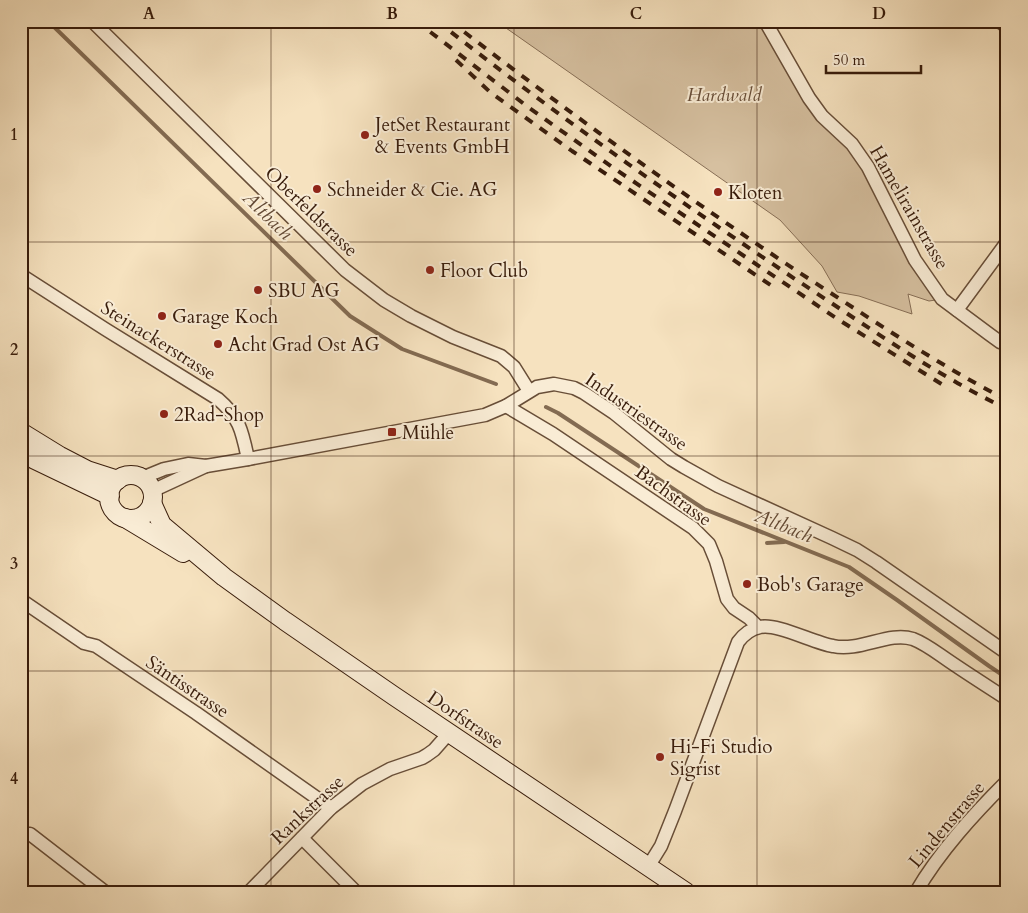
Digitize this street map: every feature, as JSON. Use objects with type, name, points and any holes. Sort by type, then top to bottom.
[{"type":"main road","points":[[21,432],[87,470],[118,480]]},
{"type":"main road","points":[[21,451],[35,460],[110,496]]},
{"type":"main road","points":[[124,476],[136,476],[149,491],[150,509],[141,516],[125,518],[112,507],[111,490],[114,484],[124,476]]},
{"type":"main road","name":"Dorfstrasse","points":[[149,491],[162,525],[224,577],[285,622],[686,892]]},
{"type":"main road","name":"Dorfstrasse","points":[[125,518],[224,577]]},
{"type":"street","name":"Oberfeldstrasse","points":[[92,21],[345,270],[384,300],[411,316],[452,337],[501,356],[514,367],[529,391]]},
{"type":"street","name":"Hamelirainstrasse","points":[[765,21],[809,98],[822,116],[852,144],[868,167],[915,260],[942,299],[1000,342],[1007,344]]},
{"type":"street","points":[[999,21],[1007,27]]},
{"type":"street","points":[[957,310],[1007,242]]},
{"type":"street","name":"Steinackerstrasse","points":[[21,275],[218,399],[233,414],[240,426],[248,459]]},
{"type":"street","name":"Industriestrasse","points":[[149,491],[206,466],[491,413],[537,387],[554,384],[574,388],[584,393],[614,413],[659,450],[718,486],[857,550],[1007,653]]},
{"type":"street","name":"Bachstrasse","points":[[506,406],[553,434],[693,528],[708,544],[716,561],[727,599],[734,608],[758,627]]},
{"type":"street","name":"Säntisstrasse","points":[[21,600],[84,643],[96,646],[332,808]]},
{"type":"street","points":[[648,867],[662,846],[738,642],[744,634],[751,630],[765,626],[777,628],[834,647],[853,648],[898,637],[912,639],[927,646],[1007,699]]},
{"type":"street","name":"Rankstrasse","points":[[249,892],[332,808],[362,784],[390,769],[422,758],[434,750],[449,733]]},
{"type":"street","name":"Lindenstrasse","points":[[916,892],[924,877],[947,846],[1007,781]]},
{"type":"street","points":[[30,834],[105,892]]},
{"type":"street","points":[[302,838],[356,892]]},
{"type":"green space","name":"Hardwald","points":[[496,21],[765,21],[809,98],[852,144],[942,299],[929,301],[908,294],[912,314],[859,296],[837,292],[822,266],[780,220]]},
{"type":"waterway","name":"Altbach","points":[[48,21],[350,316],[402,349],[496,384]]},
{"type":"waterway","name":"Altbach","points":[[546,407],[704,509],[849,567],[1007,678]]},
{"type":"waterway","points":[[767,543],[784,542]]},
{"type":"railway","points":[[416,21],[528,107],[615,169],[839,320],[943,385]]},
{"type":"railway","points":[[437,21],[569,121],[749,248],[925,364],[1007,409]]},
{"type":"railway","points":[[450,21],[623,150],[755,243],[902,339],[954,371],[1007,400]]},
{"type":"railway","points":[[456,60],[490,92],[572,151],[775,288]]},
{"type":"place","name":"JetSet Restaurant & Events GmbH","points":[[365,135]]},
{"type":"place","name":"Schneider & Cie. AG","points":[[317,189]]},
{"type":"place","name":"Kloten","points":[[718,192]]},
{"type":"place","name":"Floor Club","points":[[430,270]]},
{"type":"place","name":"SBU AG","points":[[258,290]]},
{"type":"place","name":"Garage Koch","points":[[162,316]]},
{"type":"place","name":"Acht Grad Ost AG","points":[[218,344]]},
{"type":"place","name":"2Rad-Shop","points":[[164,414]]},
{"type":"place","name":"Mühle","points":[[392,432]]},
{"type":"place","name":"Bob's Garage","points":[[747,584]]},
{"type":"place","name":"Hi-Fi Studio Sigrist","points":[[660,757]]}]
